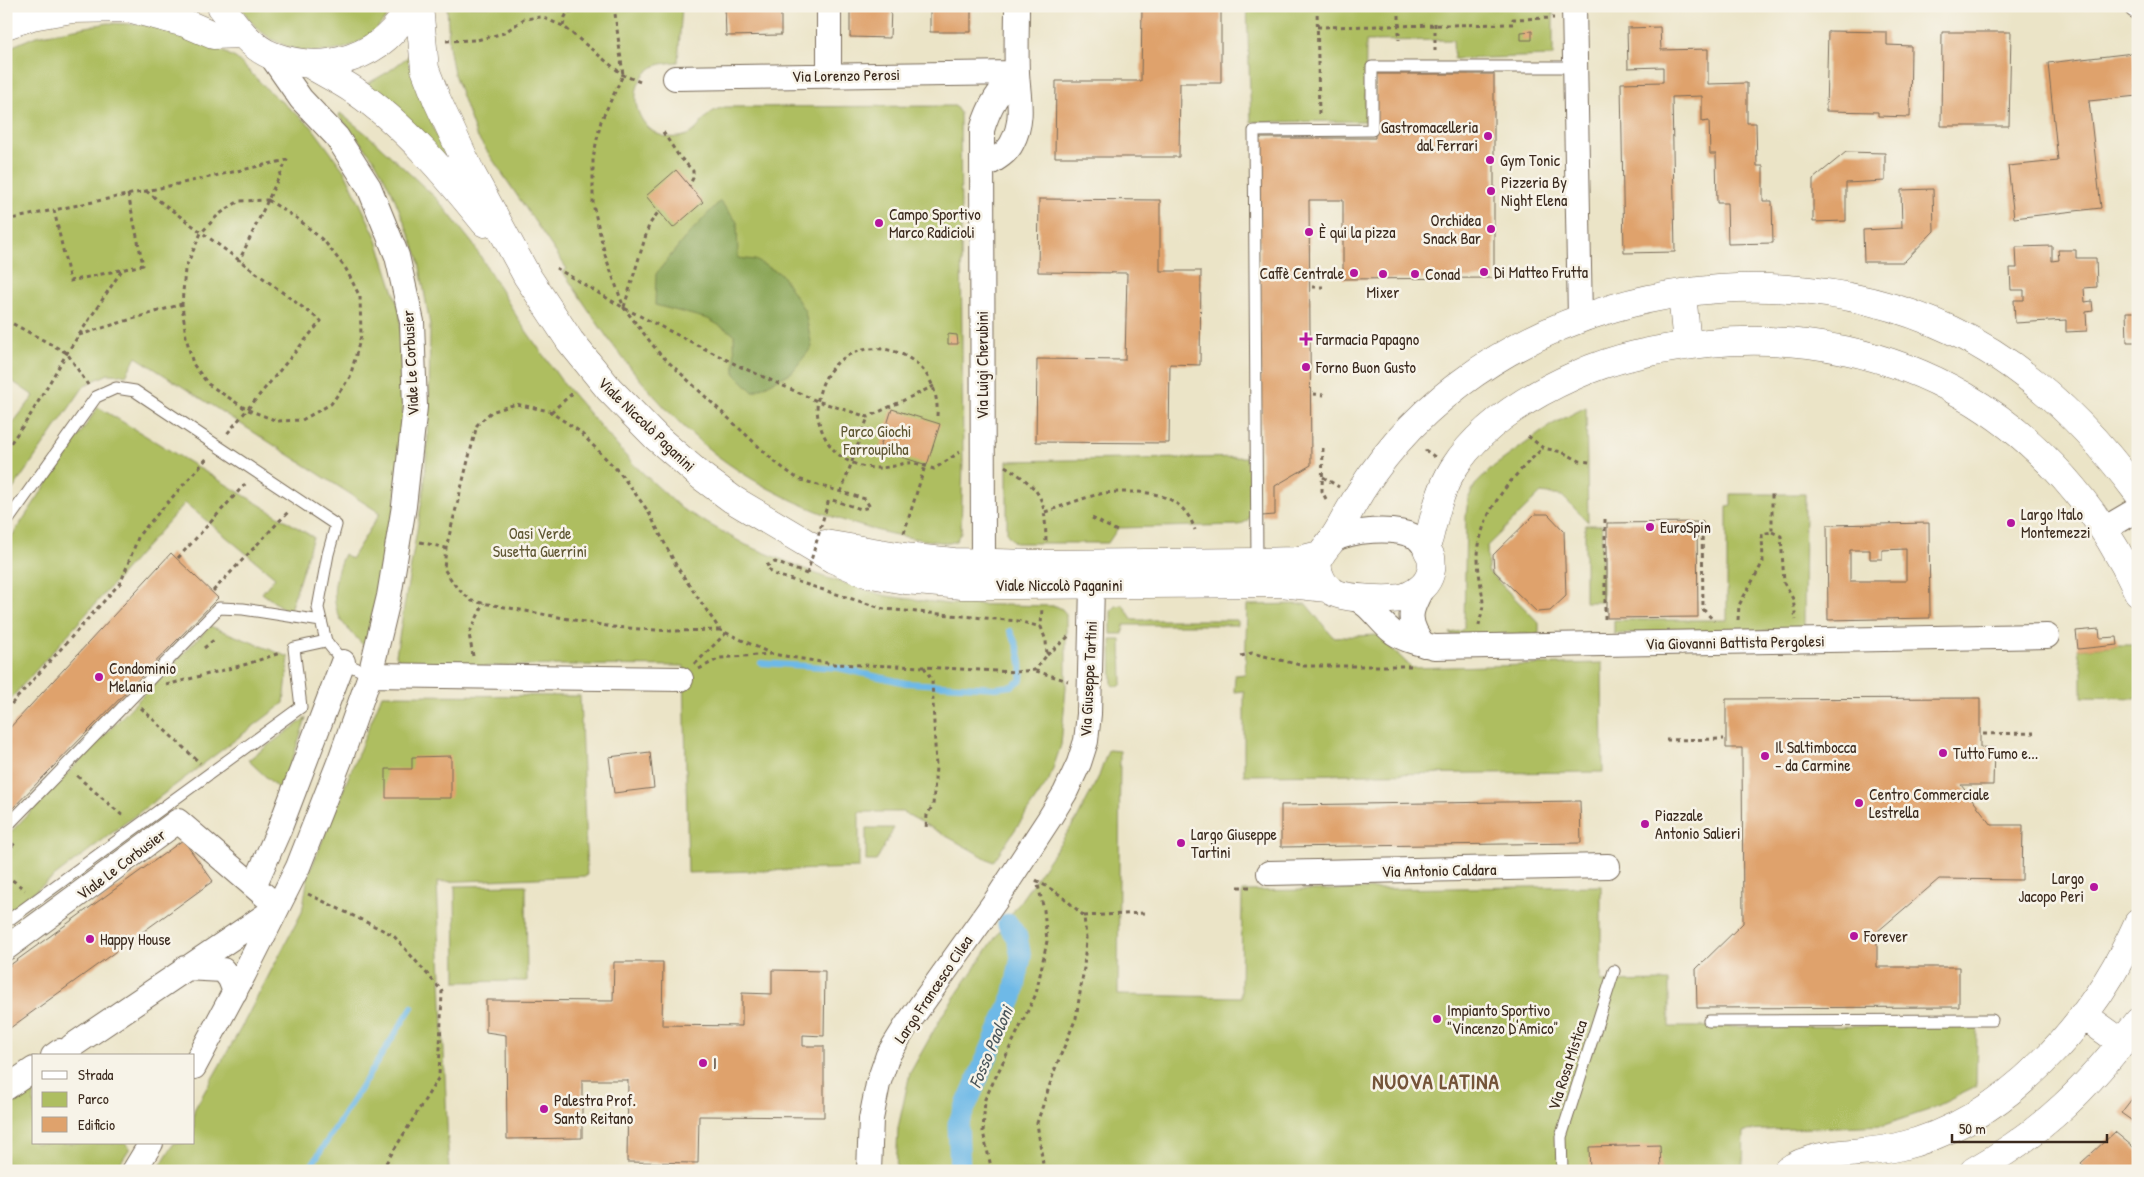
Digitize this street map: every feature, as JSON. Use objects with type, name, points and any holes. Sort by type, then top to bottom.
[{"type":"street","points":[[221,6],[241,34],[272,56],[311,65],[346,61],[378,45],[403,20],[410,6]]},
{"type":"street","name":"Viale Niccolò Paganini","points":[[419,6],[425,69],[437,100],[471,173],[527,276],[570,341],[609,389],[656,437],[700,476],[732,500],[798,539],[833,559],[866,573],[905,580],[962,585],[1281,583],[1327,588],[1340,595],[1353,597],[1394,598],[1407,596],[1418,591],[1424,585]]},
{"type":"street","points":[[829,6],[830,76]]},
{"type":"street","points":[[983,167],[1000,156],[1012,145],[1020,114],[1021,97],[1017,73],[1017,6]]},
{"type":"street","points":[[6,25],[32,16],[72,9],[128,8],[185,23],[213,34],[241,34]]},
{"type":"street","points":[[1565,12],[1575,67],[1580,318]]},
{"type":"street","name":"Viale Le Corbusier","points":[[195,1065],[235,992],[298,867],[340,760],[370,675],[389,596],[404,506],[415,407],[412,322],[397,256],[369,187],[338,137],[301,98],[272,56]]},
{"type":"street","name":"Viale Niccolò Paganini","points":[[311,65],[354,90],[406,135],[461,195],[527,276]]},
{"type":"street","name":"Via Lorenzo Perosi","points":[[675,78],[1017,73]]},
{"type":"street","name":"Via Luigi Cherubini","points":[[983,563],[982,130],[987,112],[1004,85],[1017,73]]},
{"type":"street","points":[[1327,588],[1321,579],[1317,566],[1325,548],[1378,464],[1407,431],[1434,405],[1466,380],[1512,350],[1580,318],[1631,303],[1682,294],[1756,289],[1821,291],[1874,302],[1945,327],[1972,341],[2006,363],[2060,405],[2107,454],[2138,494]]},
{"type":"street","points":[[1682,294],[1687,345]]},
{"type":"street","points":[[1424,645],[1414,632],[1412,609],[1430,575],[1432,567],[1427,548],[1436,508],[1453,469],[1470,447],[1503,418],[1538,395],[1588,370],[1636,354],[1687,345],[1747,340],[1805,343],[1866,355],[1924,376],[1966,397],[2011,427],[2062,475],[2086,503],[2104,529],[2138,592]]},
{"type":"street","points":[[2104,529],[2138,509]]},
{"type":"street","name":"Viale Niccolò Paganini","points":[[798,539],[904,557],[983,563],[1257,562],[1295,560],[1325,548],[1351,533],[1396,532],[1418,538],[1427,548]]},
{"type":"street","name":"Via Giuseppe Tartini","points":[[996,900],[1065,793],[1079,763],[1086,741],[1089,714],[1092,584]]},
{"type":"street","name":"Via Giovanni Battista Pergolesi","points":[[1353,597],[1370,607],[1395,633],[1409,641],[1450,648],[2046,636]]},
{"type":"street","points":[[254,886],[279,830],[343,662]]},
{"type":"street","points":[[370,675],[681,679]]},
{"type":"street","name":"Viale Le Corbusier","points":[[6,948],[178,821],[278,907]]},
{"type":"street","name":"Via Antonio Caldara","points":[[1269,873],[1608,866]]},
{"type":"street","name":"Largo Francesco Cilea","points":[[869,1171],[872,1119],[878,1084],[888,1055],[906,1026],[996,900]]},
{"type":"street","points":[[62,1051],[278,907]]},
{"type":"street","points":[[1787,1171],[1804,1161],[1896,1148],[1927,1139],[1952,1128],[1992,1103],[2016,1085],[2051,1052],[2083,1015],[2112,973],[2138,923]]},
{"type":"street","points":[[185,968],[223,970],[230,979],[235,992]]},
{"type":"street","points":[[1974,1171],[2025,1138],[2058,1113],[2091,1080],[2130,1032],[2083,1015]]},
{"type":"street","points":[[6,1088],[32,1070]]},
{"type":"street","points":[[134,1171],[150,1144]]},
{"type":"street","points":[[1815,1159],[1833,1163],[1845,1171]]},
{"type":"lane","points":[[1257,562],[1254,131],[1372,130],[1372,67],[1575,67]]},
{"type":"lane","points":[[6,523],[96,397],[116,388],[135,392],[336,525],[328,554],[318,608],[326,641],[343,662],[370,675]]},
{"type":"lane","points":[[6,828],[219,608],[243,609],[321,621]]},
{"type":"lane","points":[[6,922],[301,707],[294,648],[326,641]]},
{"type":"lane","name":"Via Rosa Mistica","points":[[1562,1171],[1561,1137],[1614,971]]},
{"type":"lane","points":[[1709,1021],[1992,1020]]},
{"type":"path","points":[[563,26],[568,12],[592,6]]},
{"type":"path","points":[[614,6],[623,74],[601,122],[593,158],[593,204],[605,255],[624,308],[659,353],[775,462],[798,479],[865,499],[870,507],[861,509],[829,499],[807,574]]},
{"type":"path","points":[[1317,6],[1319,131]]},
{"type":"path","points":[[1317,27],[1513,24],[1513,19],[1565,12]]},
{"type":"path","points":[[1399,15],[1400,40]]},
{"type":"path","points":[[441,41],[477,40],[504,33],[524,19],[541,17],[563,26],[623,74],[642,83]]},
{"type":"path","points":[[1435,20],[1435,67]]},
{"type":"path","points":[[663,132],[678,156],[693,171],[693,178],[689,186]]},
{"type":"path","points":[[6,220],[287,160],[239,261]]},
{"type":"path","points":[[6,710],[121,582],[139,535],[217,446],[321,321],[146,191]]},
{"type":"path","points":[[54,210],[70,281],[122,270],[144,265],[128,194]]},
{"type":"path","points":[[268,200],[298,219],[325,242],[346,269],[360,297],[361,336],[350,377],[331,404],[302,420],[277,421],[246,409],[208,384],[193,364],[182,304],[186,269],[201,233],[218,215],[239,201],[268,200]]},
{"type":"path","points":[[624,308],[649,225],[659,211]]},
{"type":"path","points":[[556,268],[624,308],[738,366],[817,401],[868,417],[934,386]]},
{"type":"path","points":[[6,448],[28,419],[67,353],[122,270]]},
{"type":"path","points":[[1312,287],[1323,287]]},
{"type":"path","points":[[79,335],[182,304]]},
{"type":"path","points":[[6,320],[67,353],[96,397]]},
{"type":"path","points":[[937,416],[938,406],[934,386],[923,369],[908,356],[890,349],[870,349],[851,354],[834,366],[823,382],[817,401],[818,420],[824,438],[836,453],[852,463],[872,468],[892,467],[909,462],[934,469],[965,449]]},
{"type":"path","points":[[551,412],[574,392]]},
{"type":"path","points":[[1313,394],[1324,395]]},
{"type":"path","points":[[720,630],[677,567],[648,511],[620,473],[579,432],[551,412],[516,404],[491,412],[477,425],[446,548],[444,569],[457,588],[472,601],[612,626],[671,631],[720,630],[772,654]]},
{"type":"path","points":[[841,492],[868,417]]},
{"type":"path","points":[[1528,436],[1543,448],[1562,452],[1580,461],[1590,462]]},
{"type":"path","points":[[1322,491],[1323,448]]},
{"type":"path","points":[[1478,630],[1483,604],[1478,555],[1483,528],[1497,499],[1519,471],[1543,448]]},
{"type":"path","points":[[902,540],[925,466]]},
{"type":"path","points":[[1004,466],[1039,492],[1045,512],[1046,547]]},
{"type":"path","points":[[178,558],[256,472]]},
{"type":"path","points":[[1323,477],[1342,488]]},
{"type":"path","points":[[1045,512],[1098,494],[1144,491],[1162,495],[1175,501],[1185,511],[1195,530]]},
{"type":"path","points":[[1772,491],[1772,532]]},
{"type":"path","points":[[213,591],[298,500]]},
{"type":"path","points":[[1092,518],[1119,532]]},
{"type":"path","points":[[1604,519],[1606,644]]},
{"type":"path","points":[[1702,521],[1703,609]]},
{"type":"path","points":[[1738,624],[1739,606],[1763,562],[1762,534],[1772,532],[1781,536],[1784,583],[1793,599],[1796,625]]},
{"type":"path","points":[[1042,601],[1041,627],[1046,641],[1047,655]]},
{"type":"path","points":[[478,676],[469,634],[484,603]]},
{"type":"path","points":[[681,679],[726,633]]},
{"type":"path","points":[[1035,670],[1047,655],[1070,636]]},
{"type":"path","points":[[161,687],[247,664],[294,648]]},
{"type":"path","points":[[1241,656],[1252,653],[1304,666],[1412,666]]},
{"type":"path","points":[[681,679],[720,658],[772,654],[833,664],[1015,672],[1035,670],[1069,681]]},
{"type":"path","points":[[924,667],[932,680],[936,767],[933,804],[927,815],[926,829]]},
{"type":"path","points":[[141,707],[210,773]]},
{"type":"path","points":[[1983,734],[2034,733]]},
{"type":"path","points":[[1666,740],[1724,739]]},
{"type":"path","points":[[77,776],[136,827]]},
{"type":"path","points":[[6,874],[36,900]]},
{"type":"path","points":[[1032,877],[1062,896],[1084,916],[1086,938],[1084,968],[1076,1018],[1036,1123],[1044,1171]]},
{"type":"path","points":[[992,1171],[983,1132],[985,1099],[1036,994],[1047,940],[1044,910],[1036,880]]},
{"type":"path","points":[[289,885],[393,936],[442,992],[439,1077],[381,1171]]},
{"type":"path","points":[[1084,916],[1144,913]]},
{"type":"green space","points":[[241,6],[394,6],[390,14],[380,25],[364,39],[346,47],[327,52],[306,51],[287,46],[268,37],[253,24]]},
{"type":"green space","name":"Parco Giochi Farroupilha","points":[[447,6],[682,6],[678,62],[663,64],[649,70],[641,80],[637,91],[636,103],[639,114],[645,124],[654,132],[665,136],[685,136],[695,130],[709,114],[725,107],[955,106],[960,113],[963,462],[961,532],[956,541],[950,543],[888,533],[826,515],[797,502],[740,472],[715,454],[668,411],[601,329],[563,272],[567,269],[476,135],[454,74],[449,46]]},
{"type":"green space","points":[[1247,6],[1553,6],[1553,56],[1454,59],[1453,40],[1366,41],[1365,121],[1251,122]]},
{"type":"green space","points":[[108,23],[170,26],[198,38],[237,59],[271,93],[311,126],[345,172],[376,237],[400,311],[403,423],[393,524],[365,647],[343,623],[336,606],[334,589],[344,554],[351,559],[380,513],[136,357],[126,375],[108,374],[85,385],[6,499],[6,432],[34,396],[6,377],[6,49],[36,36]]},
{"type":"green space","points":[[410,55],[424,104],[449,167],[365,85],[388,72]]},
{"type":"green space","name":"Oasi Verde Susetta Guerrini","points":[[340,113],[369,136],[437,199],[473,244],[520,322],[563,383],[631,462],[682,509],[746,545],[824,577],[887,596],[948,604],[1056,606],[1062,609],[1066,614],[1066,688],[1061,745],[1049,780],[993,862],[903,812],[859,812],[859,868],[688,873],[684,666],[569,665],[403,668],[396,655],[424,488],[429,421],[430,325],[418,256],[392,192],[374,159],[339,116]]},
{"type":"green space","points":[[720,201],[737,222],[738,258],[755,260],[781,274],[805,311],[812,347],[792,372],[753,392],[735,374],[734,334],[708,319],[655,305],[656,274],[684,239]]},
{"type":"green space","points":[[98,407],[313,537],[289,613],[262,593],[275,577],[185,503],[6,704],[6,545]]},
{"type":"green space","points":[[1586,407],[1588,522],[1562,496],[1541,493],[1487,546],[1488,571],[1539,623],[1539,634],[1451,635],[1450,633],[1461,631],[1464,628],[1466,516],[1468,499],[1475,485],[1493,467],[1551,425]]},
{"type":"green space","points":[[1250,457],[1251,513],[1247,521],[1239,525],[1118,528],[1108,543],[1015,543],[1007,534],[1007,461]]},
{"type":"green space","points":[[1731,494],[1805,494],[1804,630],[1614,634],[1614,620],[1727,620],[1727,507],[1731,506]]},
{"type":"green space","points":[[1585,525],[1602,525],[1602,602],[1585,602]]},
{"type":"green space","points":[[1306,604],[1333,637],[1378,635],[1412,668],[1602,663],[1603,772],[1244,775],[1244,691],[1234,692],[1235,675],[1245,674],[1247,605]]},
{"type":"green space","points":[[1123,605],[1133,620],[1237,620],[1237,625],[1124,625],[1123,634],[1111,634],[1111,611],[1116,606]]},
{"type":"green space","points":[[210,626],[289,657],[284,703],[6,913],[6,837]]},
{"type":"green space","points":[[1111,640],[1121,640],[1122,684],[1118,687],[1112,685]]},
{"type":"green space","points":[[2138,645],[2138,698],[2082,697],[2082,672],[2078,649]]},
{"type":"green space","points":[[382,695],[580,696],[587,876],[437,882],[449,1171],[157,1171],[173,1144],[195,1144],[195,1108],[241,1028],[302,912],[308,876]]},
{"type":"green space","points":[[306,718],[282,792],[248,760]]},
{"type":"green space","points":[[1108,750],[1120,751],[1118,995],[1241,997],[1242,891],[1601,886],[1601,982],[1669,981],[1669,1027],[1977,1026],[1976,1087],[1929,1110],[1884,1125],[1744,1131],[1743,1171],[896,1171],[898,1128],[910,1073],[943,1014],[1078,817],[1099,776]]},
{"type":"green space","points":[[866,828],[894,828],[876,861],[866,861]]},
{"type":"green space","points":[[526,885],[527,981],[456,982],[455,886]]},
{"type":"green space","points":[[32,1089],[32,1144],[127,1144],[130,1148],[115,1171],[6,1171],[6,1106]]},
{"type":"building","points":[[725,6],[781,6],[781,35],[726,36]]},
{"type":"building","points":[[850,6],[891,6],[890,38],[850,37]]},
{"type":"building","points":[[930,6],[971,6],[971,32],[930,32]]},
{"type":"building","points":[[1142,6],[1221,6],[1221,83],[1180,83],[1179,157],[1055,157],[1056,81],[1141,81]]},
{"type":"building","points":[[1660,27],[1661,50],[1708,49],[1708,84],[1747,83],[1747,123],[1756,123],[1757,166],[1763,166],[1763,201],[1772,201],[1773,243],[1728,244],[1727,203],[1717,203],[1716,154],[1710,154],[1709,121],[1702,122],[1702,96],[1672,97],[1675,252],[1624,253],[1621,83],[1663,82],[1663,67],[1628,68],[1627,28]]},
{"type":"building","points":[[1532,31],[1532,40],[1521,40],[1521,32]]},
{"type":"building","points":[[1828,31],[1887,32],[1887,45],[1911,46],[1910,117],[1878,116],[1878,112],[1826,111]]},
{"type":"building","points":[[1942,32],[2011,32],[2009,126],[1941,126]]},
{"type":"building","points":[[2133,53],[2137,96],[2089,101],[2101,208],[2014,218],[2008,166],[2058,161],[2048,63]]},
{"type":"building","points":[[1376,74],[1494,74],[1494,278],[1343,279],[1343,200],[1309,200],[1311,465],[1275,486],[1275,515],[1262,516],[1259,138],[1375,138]]},
{"type":"building","points":[[1846,152],[1885,153],[1885,181],[1846,183],[1846,221],[1813,222],[1813,179]]},
{"type":"building","points":[[676,170],[703,202],[673,228],[646,196]]},
{"type":"building","points":[[1933,189],[1934,231],[1904,262],[1864,262],[1863,230],[1902,228],[1901,190]]},
{"type":"building","points":[[1039,199],[1160,200],[1160,271],[1201,271],[1200,365],[1170,364],[1169,443],[1036,442],[1037,359],[1125,360],[1127,273],[1038,272]]},
{"type":"building","points":[[2052,246],[2052,261],[2059,260],[2058,250],[2076,250],[2076,258],[2096,258],[2097,287],[2084,288],[2085,302],[2092,301],[2093,311],[2086,312],[2087,331],[2066,332],[2066,320],[2015,323],[2014,300],[2024,300],[2024,290],[2011,290],[2010,268],[2017,268],[2016,247]]},
{"type":"building","points":[[2126,312],[2138,312],[2138,342],[2127,342]]},
{"type":"building","points":[[948,334],[957,335],[958,344],[948,344]]},
{"type":"building","points":[[892,409],[940,424],[927,465],[879,450]]},
{"type":"building","points":[[1535,514],[1548,514],[1564,531],[1566,596],[1550,611],[1537,612],[1494,571],[1493,555]]},
{"type":"building","points":[[1697,522],[1698,617],[1607,618],[1607,523]]},
{"type":"building","points":[[1929,523],[1930,618],[1828,620],[1827,525]],"holes":[[[1906,549],[1906,581],[1850,581],[1850,550],[1870,550],[1870,559],[1882,559],[1882,550]]]},
{"type":"building","name":"Condominio Melania","points":[[171,553],[218,598],[6,815],[6,732]]},
{"type":"building","points":[[2099,629],[2100,638],[2117,637],[2118,645],[2078,649],[2076,631]]},
{"type":"building","points":[[1980,698],[1980,747],[1994,748],[1993,785],[1961,785],[1992,825],[2023,825],[2022,880],[1939,879],[1877,932],[1877,967],[1959,967],[1959,1007],[1697,1008],[1696,969],[1743,923],[1742,748],[1726,748],[1726,699]]},
{"type":"building","points":[[650,752],[654,788],[614,793],[609,757]]},
{"type":"building","points":[[451,756],[451,798],[386,798],[386,769],[412,769],[412,757]]},
{"type":"building","points":[[1580,801],[1581,843],[1281,847],[1281,805]]},
{"type":"building","name":"Happy House","points":[[183,840],[213,881],[6,1031],[6,968]]},
{"type":"building","name":"I","points":[[614,962],[663,962],[662,1025],[742,1026],[742,993],[772,994],[772,970],[825,971],[824,1036],[803,1035],[803,1046],[824,1046],[824,1117],[699,1116],[698,1163],[627,1162],[628,1080],[582,1080],[582,1138],[507,1139],[506,1035],[486,1032],[486,1000],[613,1001]]},
{"type":"building","points":[[2138,1091],[2138,1125],[2121,1113]]},
{"type":"building","points":[[2115,1132],[2138,1151],[2138,1171],[2087,1171],[2081,1163]]},
{"type":"building","points":[[1660,1145],[1661,1171],[1590,1171],[1589,1147]]},
{"type":"waterway","points":[[761,663],[838,668],[906,683],[996,688],[1012,686],[1021,680],[1021,661],[1010,631]]},
{"type":"waterway","name":"Fosso Paoloni","points":[[960,1171],[958,1124],[1013,997],[1021,957],[1017,937],[1008,924]]},
{"type":"waterway","points":[[308,1171],[412,1007]]},
{"type":"place","name":"Gastromacelleria dal Ferrari","points":[[1488,136]]},
{"type":"place","name":"Gym Tonic","points":[[1490,160]]},
{"type":"place","name":"Pizzeria By Night Elena","points":[[1491,191]]},
{"type":"place","name":"Campo Sportivo Marco Radicioli","points":[[879,223]]},
{"type":"place","name":"Orchidea Snack Bar","points":[[1491,229]]},
{"type":"place","name":"È qui la pizza","points":[[1309,232]]},
{"type":"place","name":"Di Matteo Frutta","points":[[1484,272]]},
{"type":"place","name":"Caffè Centrale","points":[[1354,273]]},
{"type":"place","name":"Mixer","points":[[1383,274]]},
{"type":"place","name":"Conad","points":[[1415,274]]},
{"type":"place","name":"Farmacia Papagno","points":[[1306,339]]},
{"type":"place","name":"Forno Buon Gusto","points":[[1306,367]]},
{"type":"place","name":"Largo Italo Montemezzi","points":[[2011,523]]},
{"type":"place","name":"EuroSpin","points":[[1650,527]]},
{"type":"place","name":"Condominio Melania","points":[[99,677]]},
{"type":"place","name":"Tutto Fumo e...","points":[[1943,753]]},
{"type":"place","name":"Il Saltimbocca - da Carmine","points":[[1765,756]]},
{"type":"place","name":"Centro Commerciale Lestrella","points":[[1859,803]]},
{"type":"place","name":"Piazzale Antonio Salieri","points":[[1645,824]]},
{"type":"place","name":"Largo Giuseppe Tartini","points":[[1181,843]]},
{"type":"place","name":"Largo Jacopo Peri","points":[[2094,887]]},
{"type":"place","name":"Forever","points":[[1854,936]]},
{"type":"place","name":"Happy House","points":[[90,939]]},
{"type":"place","name":"Impianto Sportivo \"Vincenzo D'Amico\"","points":[[1437,1019]]},
{"type":"place","name":"I","points":[[703,1063]]},
{"type":"place","name":"Palestra Prof. Santo Reitano","points":[[544,1109]]},
{"type":"district","name":"NUOVA LATINA","points":[[1436,1082]]}]
